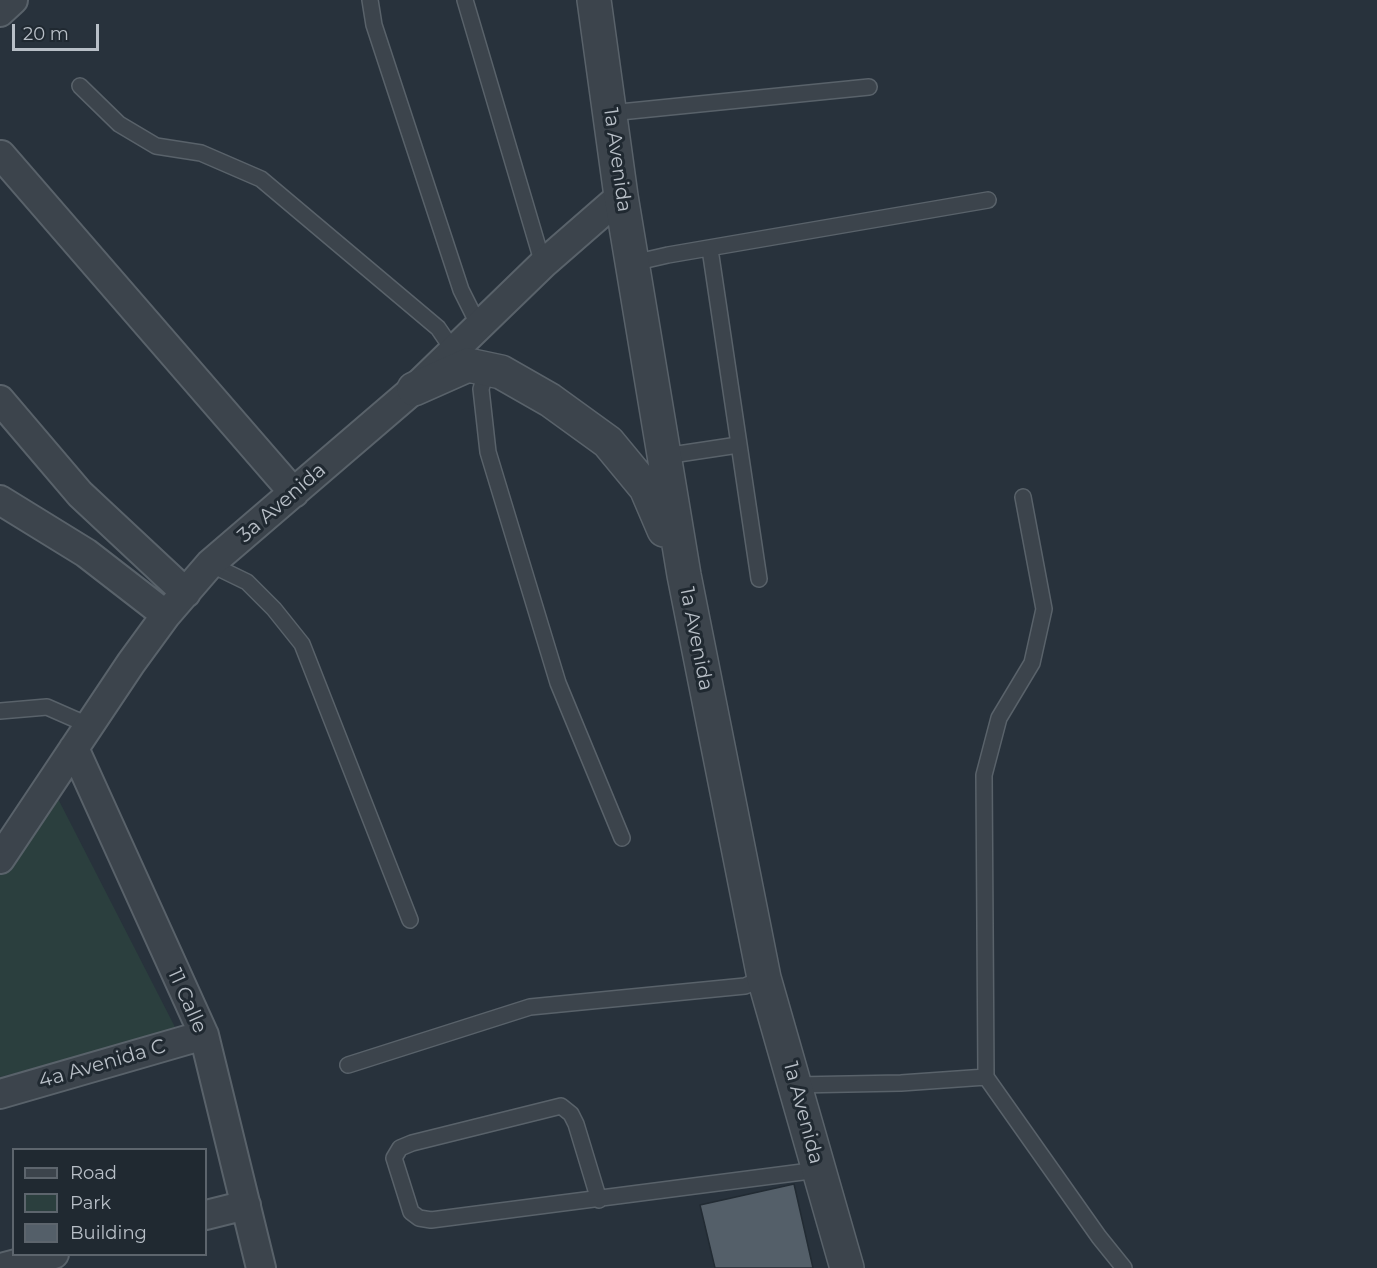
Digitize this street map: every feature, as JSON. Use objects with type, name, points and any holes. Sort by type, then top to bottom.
[{"type":"street","points":[[0,12],[13,0]]},
{"type":"street","name":"1a Avenida","points":[[594,0],[621,196],[684,575],[764,978],[847,1268]]},
{"type":"street","points":[[1,155],[294,494]]},
{"type":"street","name":"3a Avenida","points":[[0,859],[81,736],[166,615],[210,564],[414,389],[543,264],[621,196]]},
{"type":"street","points":[[414,389],[468,365],[501,372],[550,400],[608,442],[646,488],[684,575]]},
{"type":"street","points":[[0,400],[80,494],[186,593]]},
{"type":"street","points":[[0,500],[86,553],[166,615]]},
{"type":"street","name":"11 Calle","points":[[81,736],[204,1035],[261,1268]]},
{"type":"street","name":"4a Avenida C","points":[[0,1094],[204,1035]]},
{"type":"street","points":[[207,1215],[246,1205]]},
{"type":"street","points":[[1,1268],[46,1256]]},
{"type":"lane","points":[[370,0],[374,25],[458,279],[479,326]]},
{"type":"lane","points":[[465,0],[543,264]]},
{"type":"lane","points":[[80,86],[119,124],[156,146],[201,153],[261,179],[438,328],[453,350]]},
{"type":"lane","points":[[610,113],[869,87]]},
{"type":"lane","points":[[633,263],[988,200]]},
{"type":"lane","points":[[710,249],[759,579]]},
{"type":"lane","points":[[487,369],[481,389],[488,452],[558,682],[622,838]]},
{"type":"lane","points":[[664,456],[738,445]]},
{"type":"lane","points":[[1023,497],[1044,609],[1032,663],[999,718],[984,775],[986,1077],[1099,1237],[1124,1268]]},
{"type":"lane","points":[[210,564],[247,582],[274,609],[302,644],[410,920]]},
{"type":"lane","points":[[0,711],[47,707],[81,736]]},
{"type":"lane","points":[[348,1065],[530,1007],[745,986],[764,978]]},
{"type":"lane","points":[[796,1085],[901,1083],[986,1077]]},
{"type":"lane","points":[[599,1200],[576,1124],[571,1114],[561,1106],[412,1143],[400,1148],[394,1158],[411,1212],[419,1218],[431,1220],[599,1200],[818,1170]]},
{"type":"green space","points":[[53,789],[177,1031],[0,1077],[0,874]]},
{"type":"building","points":[[794,1184],[813,1268],[715,1268],[700,1205]]}]
